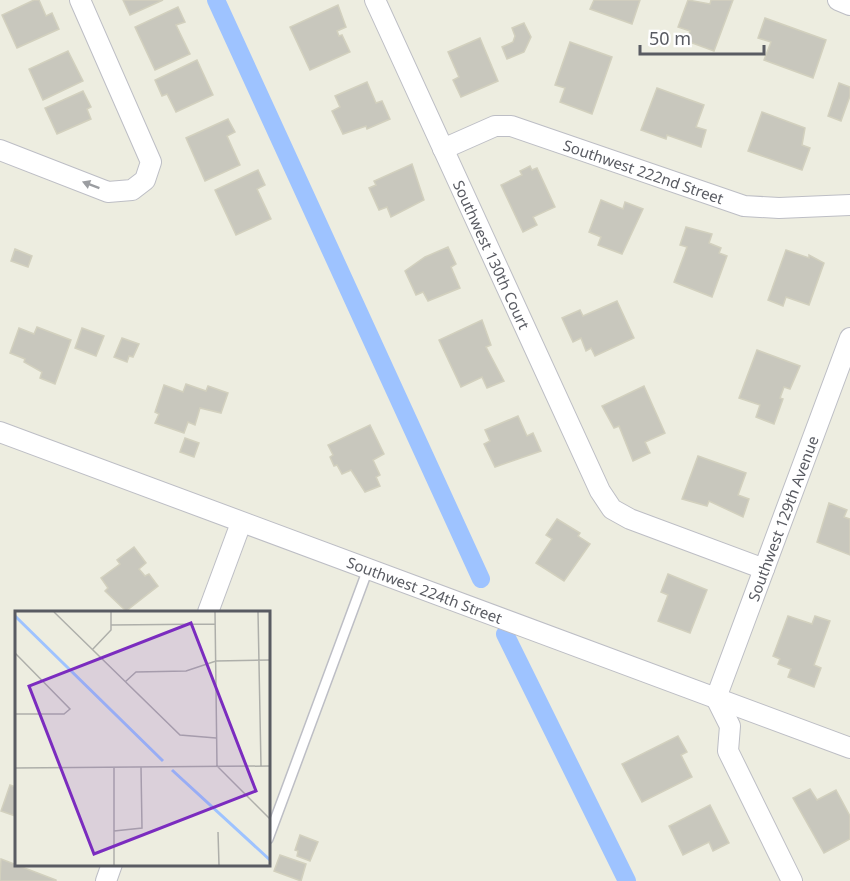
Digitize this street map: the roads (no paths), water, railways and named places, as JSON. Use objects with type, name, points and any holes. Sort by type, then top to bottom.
[{"type":"street","points":[[0,150],[108,192],[132,190],[145,180],[151,162],[80,0]]},
{"type":"street","name":"Southwest 130th Court","points":[[375,0],[600,491],[612,509],[630,519],[764,569]]},
{"type":"street","points":[[838,0],[850,4]]},
{"type":"street","name":"Southwest 222nd Street","points":[[443,149],[495,126],[511,126],[744,206],[779,208],[850,204]]},
{"type":"street","name":"Southwest 129th Avenue","points":[[716,698],[850,338]]},
{"type":"street","name":"Southwest 224th Street","points":[[0,432],[241,524],[313,547],[850,748]]},
{"type":"street","points":[[207,611],[241,524]]},
{"type":"street","points":[[716,698],[730,726],[728,752],[792,881]]},
{"type":"street","points":[[106,881],[111,866]]},
{"type":"lane","points":[[270,834],[368,569]]},
{"type":"waterway","points":[[216,0],[481,579]]},
{"type":"waterway","points":[[505,634],[627,881]]}]
